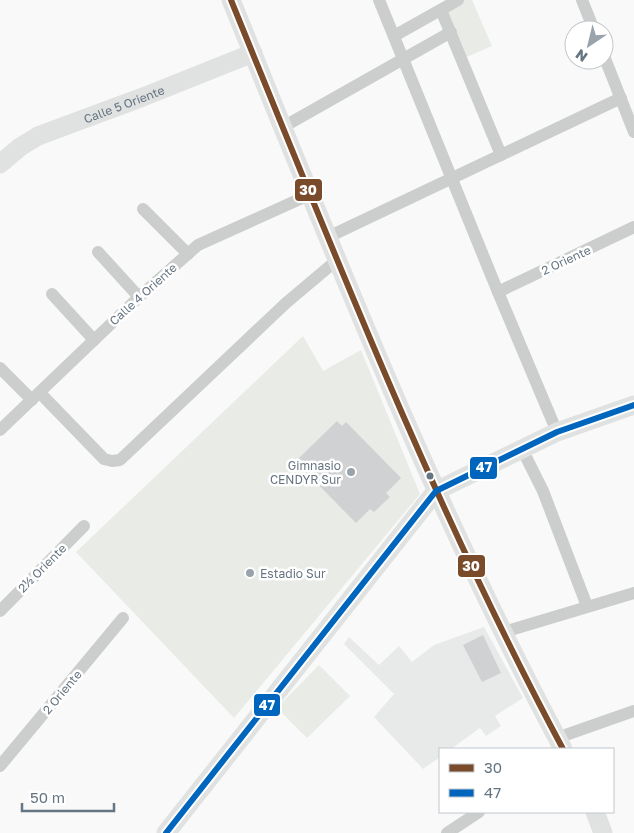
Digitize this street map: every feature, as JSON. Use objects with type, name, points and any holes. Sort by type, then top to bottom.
[{"type":"main road","points":[[231,0],[385,376],[436,491],[560,744]]},
{"type":"main road","name":"Calle 5 Oriente","points":[[0,164],[20,147],[38,136],[143,97],[253,52]]},
{"type":"main road","points":[[166,833],[436,491],[557,432],[634,406]]},
{"type":"main road","points":[[595,813],[603,833]]},
{"type":"street","points":[[378,0],[557,432]]},
{"type":"street","points":[[394,36],[458,0]]},
{"type":"street","points":[[582,0],[590,20]]},
{"type":"street","points":[[440,10],[451,32],[501,155]]},
{"type":"street","points":[[283,127],[451,32]]},
{"type":"street","points":[[610,70],[634,132]]},
{"type":"street","points":[[328,237],[621,98]]},
{"type":"street","name":"Calle 4 Oriente","points":[[0,430],[139,297],[198,245],[310,194]]},
{"type":"street","points":[[143,209],[188,254]]},
{"type":"street","name":"2 Oriente","points":[[498,292],[634,228]]},
{"type":"street","points":[[98,252],[139,297]]},
{"type":"street","points":[[0,368],[36,396],[104,459],[120,460],[286,303],[337,260]]},
{"type":"street","points":[[52,294],[94,340]]},
{"type":"street","points":[[522,449],[543,491],[587,606]]},
{"type":"street","name":"2½ Oriente","points":[[0,611],[84,526]]},
{"type":"street","points":[[504,632],[634,593]]},
{"type":"street","name":"2 Oriente","points":[[0,766],[123,618]]},
{"type":"street","points":[[560,744],[634,711]]},
{"type":"street","points":[[447,833],[477,813]]},
{"type":"shaded area","points":[[458,0],[472,0],[492,46],[462,59],[441,10]]},
{"type":"shaded area","points":[[303,336],[323,371],[361,350],[420,494],[234,718],[76,552]]},
{"type":"shaded area","points":[[484,627],[523,698],[495,716],[501,726],[486,736],[480,728],[452,748],[439,748],[439,758],[423,769],[374,717],[394,694],[344,644],[349,637],[379,665],[399,646],[412,662],[434,645]]},
{"type":"shaded area","points":[[319,665],[350,696],[307,738],[277,708]]},
{"type":"building","name":"Gimnasio CENDYR Sur","points":[[337,421],[342,426],[346,422],[401,478],[386,493],[390,497],[374,512],[370,509],[356,523],[300,466],[302,463],[298,459]]},
{"type":"building","points":[[483,635],[501,673],[482,682],[463,645]]},
{"type":"transit line","name":"30","points":[[231,0],[347,285],[428,473],[471,566],[562,748]]},
{"type":"transit line","name":"47","points":[[166,833],[436,491],[557,432],[634,405]]},
{"type":"place","name":"Gimnasio CENDYR Sur","points":[[351,472]]},
{"type":"place","name":"Estadio Sur","points":[[250,573]]}]
